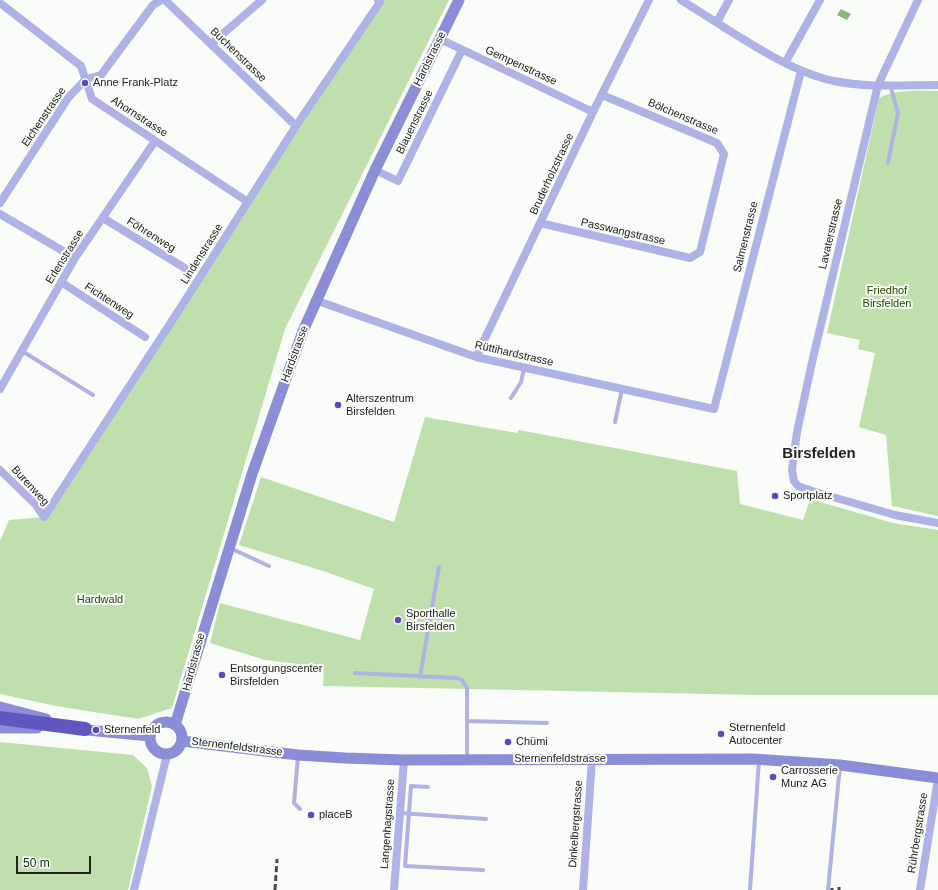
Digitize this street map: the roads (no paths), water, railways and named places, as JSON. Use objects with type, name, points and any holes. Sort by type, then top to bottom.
[{"type":"highway","points":[[0,718],[85,729]]},
{"type":"street","name":"Eichenstrasse","points":[[0,203],[68,98],[86,79],[101,75],[153,5],[161,0]]},
{"type":"street","name":"Buchenstrasse","points":[[165,0],[296,126]]},
{"type":"street","points":[[211,44],[262,0]]},
{"type":"street","name":"Hardstrasse","points":[[175,725],[228,548],[252,474],[315,300],[375,170],[459,0]]},
{"type":"street","name":"Bruderholzstrasse","points":[[476,357],[593,112],[649,0]]},
{"type":"street","points":[[681,0],[785,64],[800,71],[835,81],[878,85],[938,85]]},
{"type":"street","points":[[717,22],[729,0]]},
{"type":"street","points":[[785,64],[820,0]]},
{"type":"street","name":"Lavaterstrasse","points":[[918,0],[878,85],[819,331],[797,432],[792,470],[794,482],[804,488],[895,514],[938,523]]},
{"type":"street","name":"Lindenstrasse","points":[[44,518],[182,308],[296,126],[379,1]]},
{"type":"street","name":"Ahornstrasse","points":[[0,3],[81,66],[92,99],[248,202]]},
{"type":"street","name":"Gempenstrasse","points":[[440,39],[593,112]]},
{"type":"street","name":"Blauenstrasse","points":[[375,170],[398,181],[462,50]]},
{"type":"street","name":"Salmenstrasse","points":[[714,409],[800,71]]},
{"type":"street","name":"Bölchenstrasse","points":[[602,94],[717,143],[724,154],[700,252]]},
{"type":"street","name":"Erlenstrasse","points":[[0,389],[75,258],[155,140]]},
{"type":"street","points":[[0,214],[75,258]]},
{"type":"street","name":"Föhrenweg","points":[[102,218],[188,270]]},
{"type":"street","name":"Passwangstrasse","points":[[540,223],[690,258],[700,252]]},
{"type":"street","name":"Fichtenweg","points":[[61,282],[145,337]]},
{"type":"street","name":"Rüttihardstrasse","points":[[315,300],[476,357],[524,369],[622,388],[714,409]]},
{"type":"street","name":"Burenweg","points":[[0,470],[36,505],[44,518]]},
{"type":"street","points":[[0,707],[85,729]]},
{"type":"street","points":[[162,722],[175,725],[181,732],[182,741],[175,752],[167,755],[155,751],[150,744],[150,736],[154,727],[162,722]]},
{"type":"street","points":[[0,728],[85,729],[150,736]]},
{"type":"street","name":"Sternenfeldstrasse","points":[[182,741],[298,755],[404,760],[759,759],[840,765],[938,779]]},
{"type":"street","points":[[134,890],[167,755]]},
{"type":"street","name":"Dinkelbergstrasse","points":[[583,890],[592,759]]},
{"type":"street","name":"Langenhagstrasse","points":[[394,890],[404,760]]},
{"type":"street","name":"Rührbergstrasse","points":[[920,890],[938,779]]},
{"type":"lane","points":[[888,163],[898,113],[890,85]]},
{"type":"lane","points":[[22,351],[93,395]]},
{"type":"lane","points":[[511,398],[521,382],[524,369]]},
{"type":"lane","points":[[615,422],[622,388]]},
{"type":"lane","points":[[228,548],[269,566]]},
{"type":"lane","points":[[420,677],[439,567]]},
{"type":"lane","points":[[355,673],[457,678],[462,680],[467,688],[467,760]]},
{"type":"lane","points":[[467,721],[547,723]]},
{"type":"lane","points":[[298,755],[294,803],[300,809]]},
{"type":"lane","points":[[750,890],[759,759]]},
{"type":"lane","points":[[828,890],[840,765]]},
{"type":"lane","points":[[428,787],[411,786],[404,866],[484,870]]},
{"type":"lane","points":[[399,813],[486,819]]},
{"type":"railway","points":[[275,890],[277,859]]},
{"type":"place","name":"Anne Frank-Platz","points":[[85,83]]},
{"type":"place","name":"Alterszentrum Birsfelden","points":[[338,405]]},
{"type":"place","name":"Sportplatz","points":[[775,496]]},
{"type":"place","name":"Sporthalle Birsfelden","points":[[398,620]]},
{"type":"place","name":"Entsorgungscenter Birsfelden","points":[[222,675]]},
{"type":"place","name":"Sternenfeld","points":[[96,730]]},
{"type":"place","name":"Sternenfeld Autocenter","points":[[721,734]]},
{"type":"place","name":"Chümi","points":[[508,742]]},
{"type":"place","name":"Carrosserie Munz AG","points":[[773,777]]},
{"type":"place","name":"placeB","points":[[311,815]]},
{"type":"district","name":"Birsfelden","points":[[819,454]]},
{"type":"park label","name":"Friedhof Birsfelden","points":[[887,297]]},
{"type":"park label","name":"Hardwald","points":[[100,600]]}]
